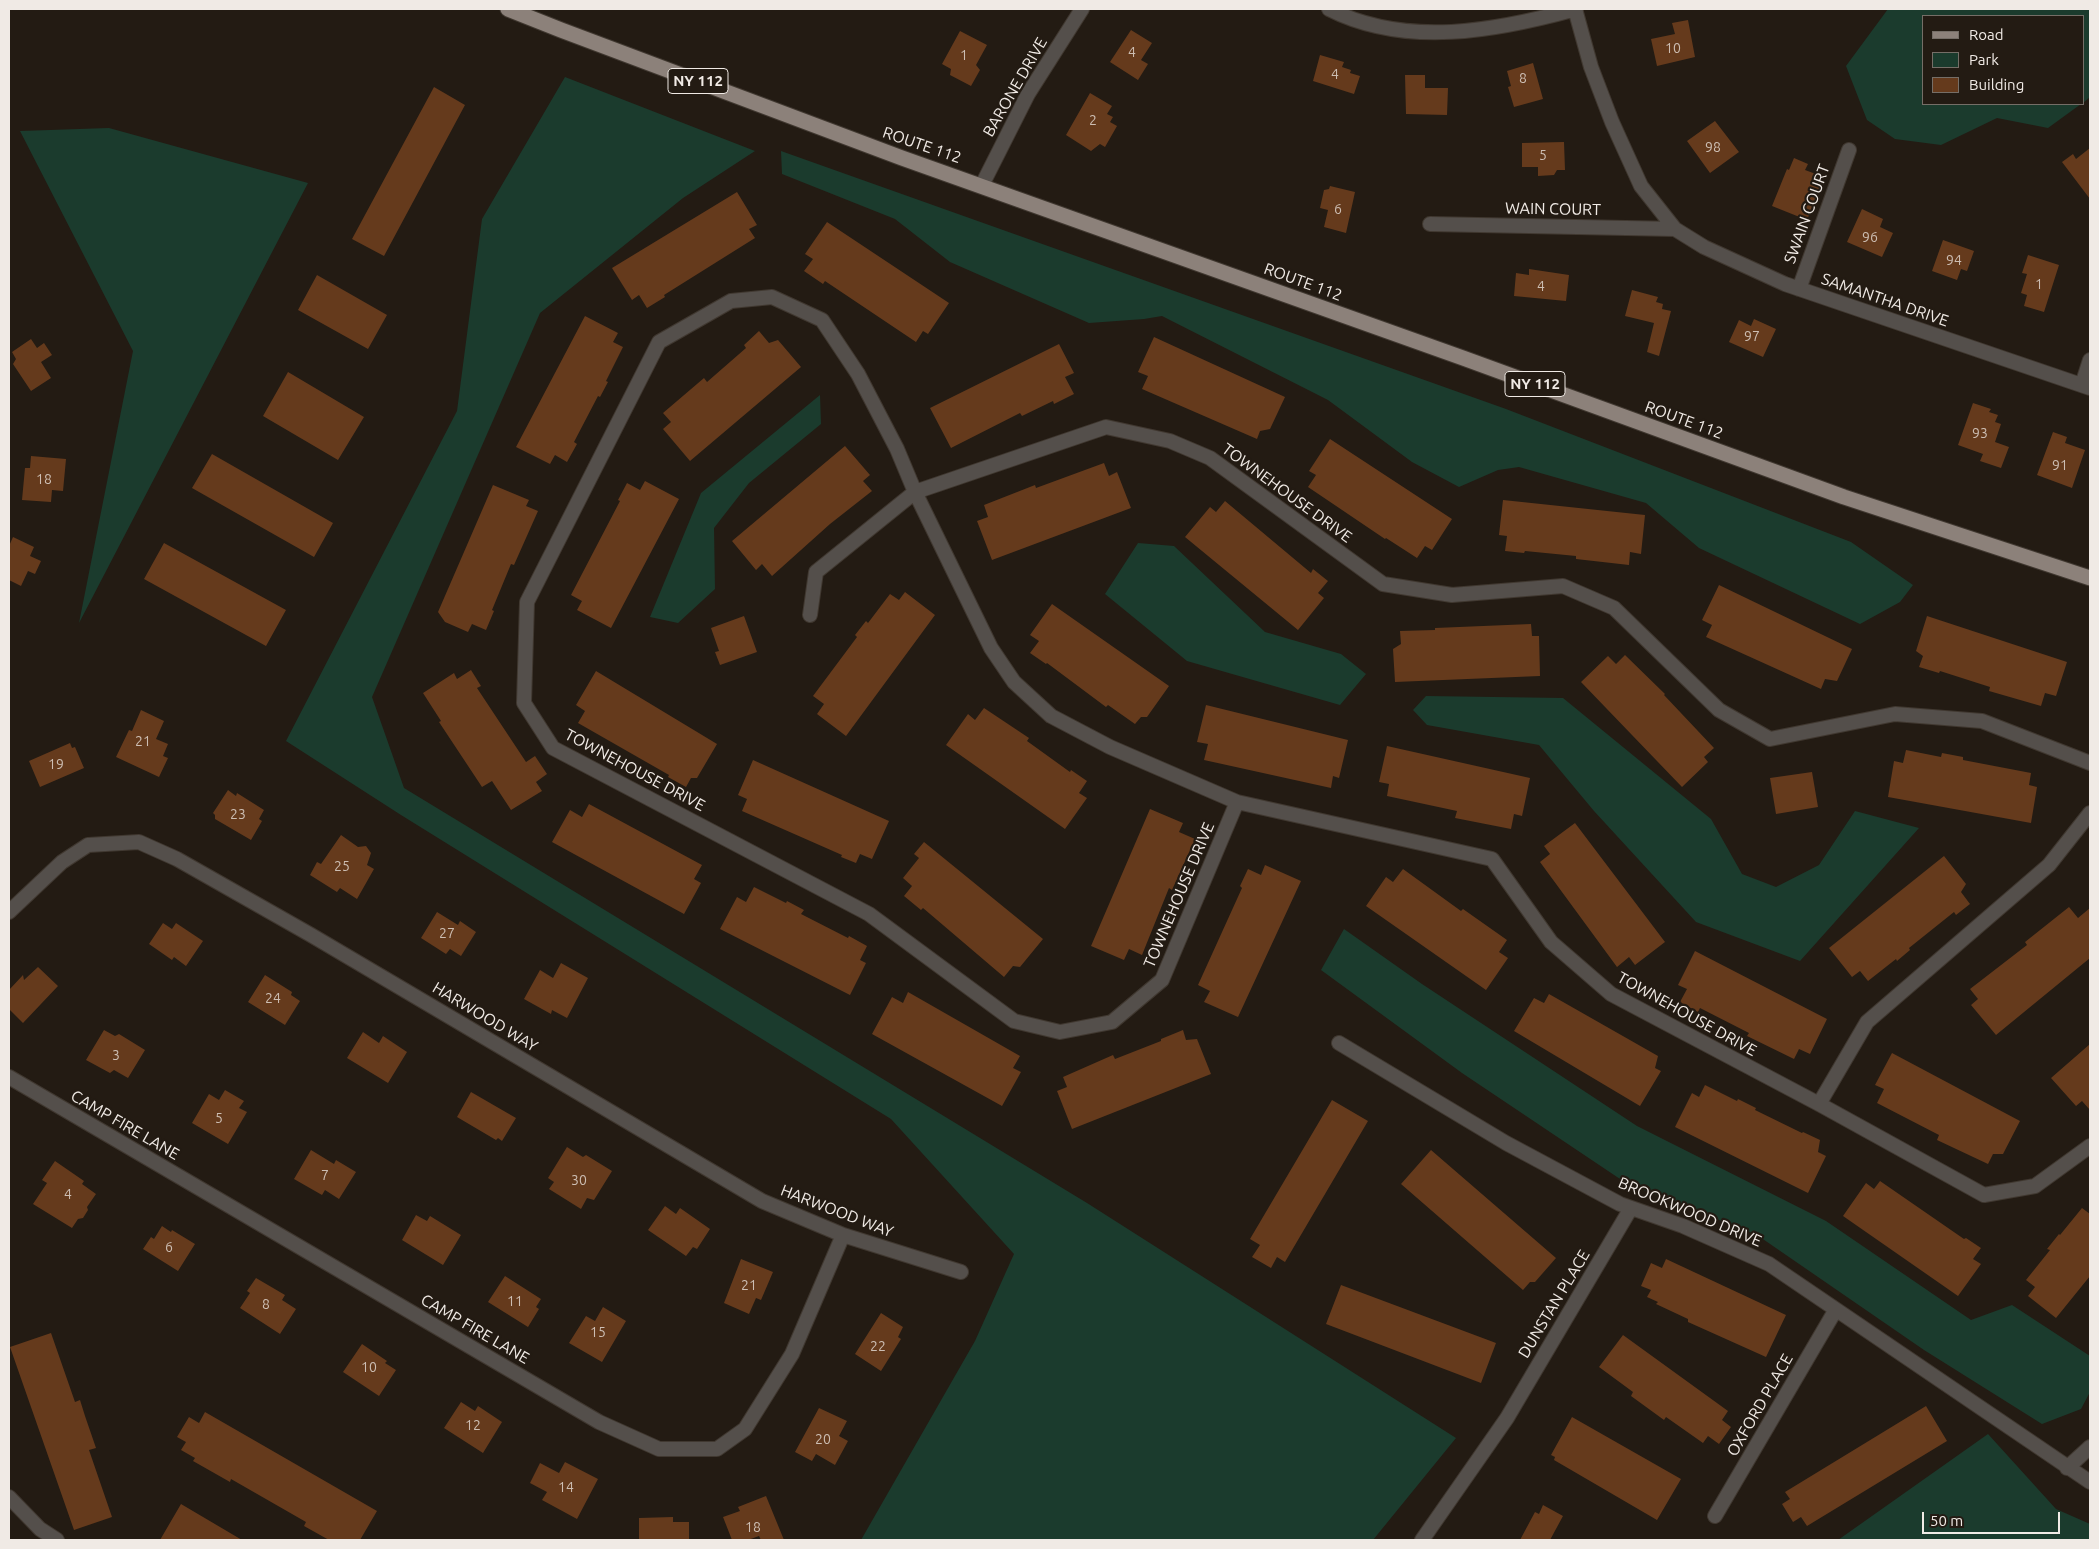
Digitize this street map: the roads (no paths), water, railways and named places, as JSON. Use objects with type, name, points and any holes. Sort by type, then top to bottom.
[{"type":"main road","name":"ROUTE 112","points":[[508,9],[888,152],[1844,497],[2090,578]]},
{"type":"street","name":"BARONE DRIVE","points":[[982,185],[1028,94],[1082,9]]},
{"type":"street","points":[[1329,9],[1389,30],[1447,32],[1508,26],[1575,9],[1591,67],[1612,122],[1641,186],[1675,229]]},
{"type":"street","name":"SWAIN COURT","points":[[1799,289],[1849,150]]},
{"type":"street","name":"WAIN COURT","points":[[1430,224],[1675,229]]},
{"type":"street","name":"SAMANTHA DRIVE","points":[[1675,229],[1704,247],[1740,265],[1799,289],[2086,386]]},
{"type":"street","name":"TOWNEHOUSE DRIVE","points":[[1237,802],[1162,980],[1112,1022],[1060,1032],[1014,1021],[869,914],[553,748],[524,703],[527,602],[659,342],[731,300],[772,297],[822,320],[858,374],[897,449],[915,492],[991,648],[1014,682],[1032,701],[1052,716],[1110,747],[1237,802],[1492,859],[1551,942],[1611,994],[1819,1104],[1984,1196],[2034,1186],[2090,1146]]},
{"type":"street","points":[[2086,386],[2090,360]]},
{"type":"street","name":"TOWNEHOUSE DRIVE","points":[[915,492],[1106,427],[1170,440],[1210,458],[1383,584],[1452,595],[1563,586],[1614,608],[1719,710],[1770,739],[1895,714],[1963,719],[1982,721],[2090,763]]},
{"type":"street","points":[[810,615],[816,572],[915,492]]},
{"type":"street","points":[[1819,1104],[1866,1022],[2050,865],[2090,813]]},
{"type":"street","name":"HARWOOD WAY","points":[[9,912],[62,862],[88,845],[139,842],[177,858],[311,935],[762,1201],[843,1235],[961,1272]]},
{"type":"street","name":"BROOKWOOD DRIVE","points":[[1339,1043],[1506,1142],[1620,1204],[1683,1226],[1769,1264],[1835,1311],[2090,1482]]},
{"type":"street","name":"CAMP FIRE LANE","points":[[9,1077],[599,1422],[658,1449],[717,1449],[745,1429],[792,1354],[843,1235]]},
{"type":"street","name":"DUNSTAN PLACE","points":[[1422,1540],[1507,1418],[1631,1208]]},
{"type":"street","name":"OXFORD PLACE","points":[[1715,1516],[1835,1311]]},
{"type":"street","points":[[2067,1468],[2090,1447]]},
{"type":"street","points":[[9,1497],[40,1529],[57,1540]]}]
